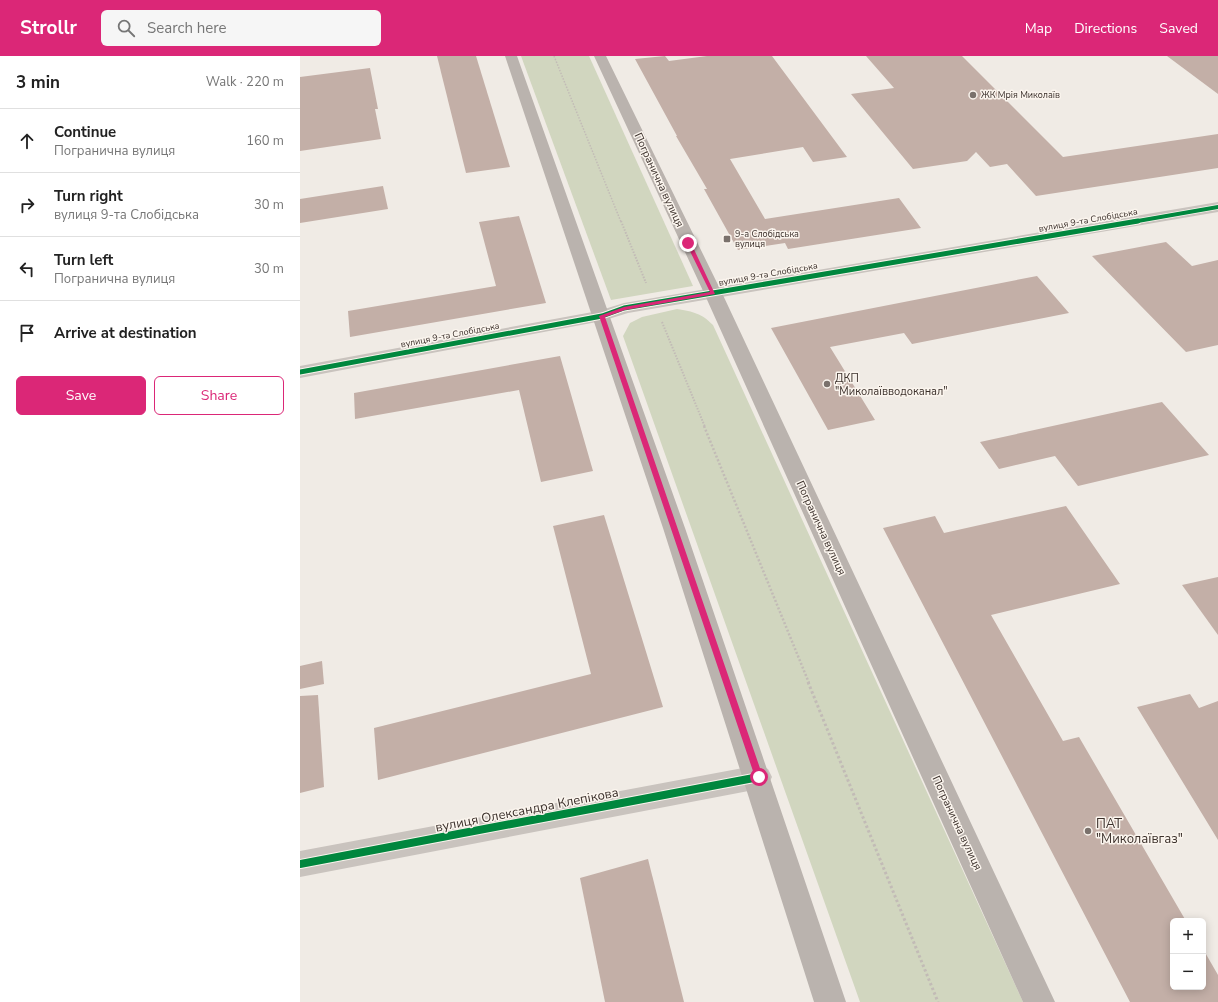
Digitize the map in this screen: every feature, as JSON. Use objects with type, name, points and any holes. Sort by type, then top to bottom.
[{"type":"main road","points":[[510,56],[602,316],[759,777],[830,1002]]},
{"type":"main road","name":"Погранична вулиця","points":[[600,56],[713,293],[1039,1002]]},
{"type":"street","name":"вулиця 9-та Слобідська","points":[[300,372],[602,316],[624,308],[1218,207]]},
{"type":"street","name":"вулиця Олександра Клепікова","points":[[300,864],[759,777]]},
{"type":"path","points":[[554,56],[647,285]]},
{"type":"path","points":[[661,321],[938,1002]]},
{"type":"green space","points":[[521,56],[589,56],[693,286],[611,300]]},
{"type":"green space","points":[[677,309],[697,314],[705,318],[713,325],[1023,1002],[860,1002],[623,336],[630,323],[642,317]]},
{"type":"building","points":[[437,56],[476,56],[510,167],[466,173]]},
{"type":"building","points":[[665,56],[669,61],[707,56],[772,56],[847,157],[813,162],[803,147],[730,159],[765,219],[899,198],[921,228],[788,249],[785,243],[738,250],[704,189],[707,189],[676,136],[635,59]]},
{"type":"building","name":"ЖК Мрія Миколаїв","points":[[866,56],[962,56],[1063,157],[1218,134],[1218,168],[1036,196],[1007,164],[990,167],[976,152],[967,161],[913,169],[851,94],[894,88]]},
{"type":"building","points":[[1167,56],[1218,56],[1218,94]]},
{"type":"building","points":[[370,68],[378,109],[375,109],[381,139],[300,151],[300,77]]},
{"type":"building","points":[[383,186],[388,209],[300,223],[300,199]]},
{"type":"building","points":[[519,216],[546,303],[350,337],[348,311],[496,286],[479,222]]},
{"type":"building","points":[[1166,242],[1192,266],[1218,260],[1218,345],[1186,352],[1092,256]]},
{"type":"building","name":"ДКП \"Миколаївводоканал\"","points":[[1037,276],[1069,313],[912,344],[904,333],[830,347],[875,420],[828,430],[771,328]]},
{"type":"building","points":[[560,356],[593,471],[541,482],[519,390],[355,419],[354,393]]},
{"type":"building","points":[[1162,402],[1209,455],[1078,486],[1055,456],[999,469],[980,442]]},
{"type":"building","name":"ПАТ \"Миколаївгаз\"","points":[[1066,506],[1120,584],[991,615],[1063,741],[1079,737],[1184,918],[1170,918],[1170,990],[1206,990],[1206,954],[1218,975],[1218,1002],[1130,1002],[883,528],[935,516],[944,533]]},
{"type":"building","points":[[604,515],[663,707],[378,780],[374,728],[591,674],[553,526]]},
{"type":"building","points":[[1218,577],[1218,635],[1182,585]]},
{"type":"building","points":[[322,661],[324,684],[300,689],[300,666]]},
{"type":"building","points":[[1190,694],[1199,708],[1218,701],[1218,840],[1137,707]]},
{"type":"building","points":[[318,695],[324,787],[300,793],[300,696]]},
{"type":"building","points":[[648,859],[684,1002],[605,1002],[580,878]]},
{"type":"cycle path","points":[[300,372],[602,316],[624,308],[1218,207]]},
{"type":"cycle path","points":[[300,864],[759,777]]},
{"type":"place","name":"ЖК Мрія Миколаїв","points":[[973,95]]},
{"type":"place","name":"9-а Слобідська вулиця","points":[[727,239]]},
{"type":"place","name":"ДКП \"Миколаївводоканал\"","points":[[827,384]]},
{"type":"place","name":"ПАТ \"Миколаївгаз\"","points":[[1088,831]]},
{"type":"route","points":[[688,243],[713,293],[624,308],[602,316],[759,777]]}]
